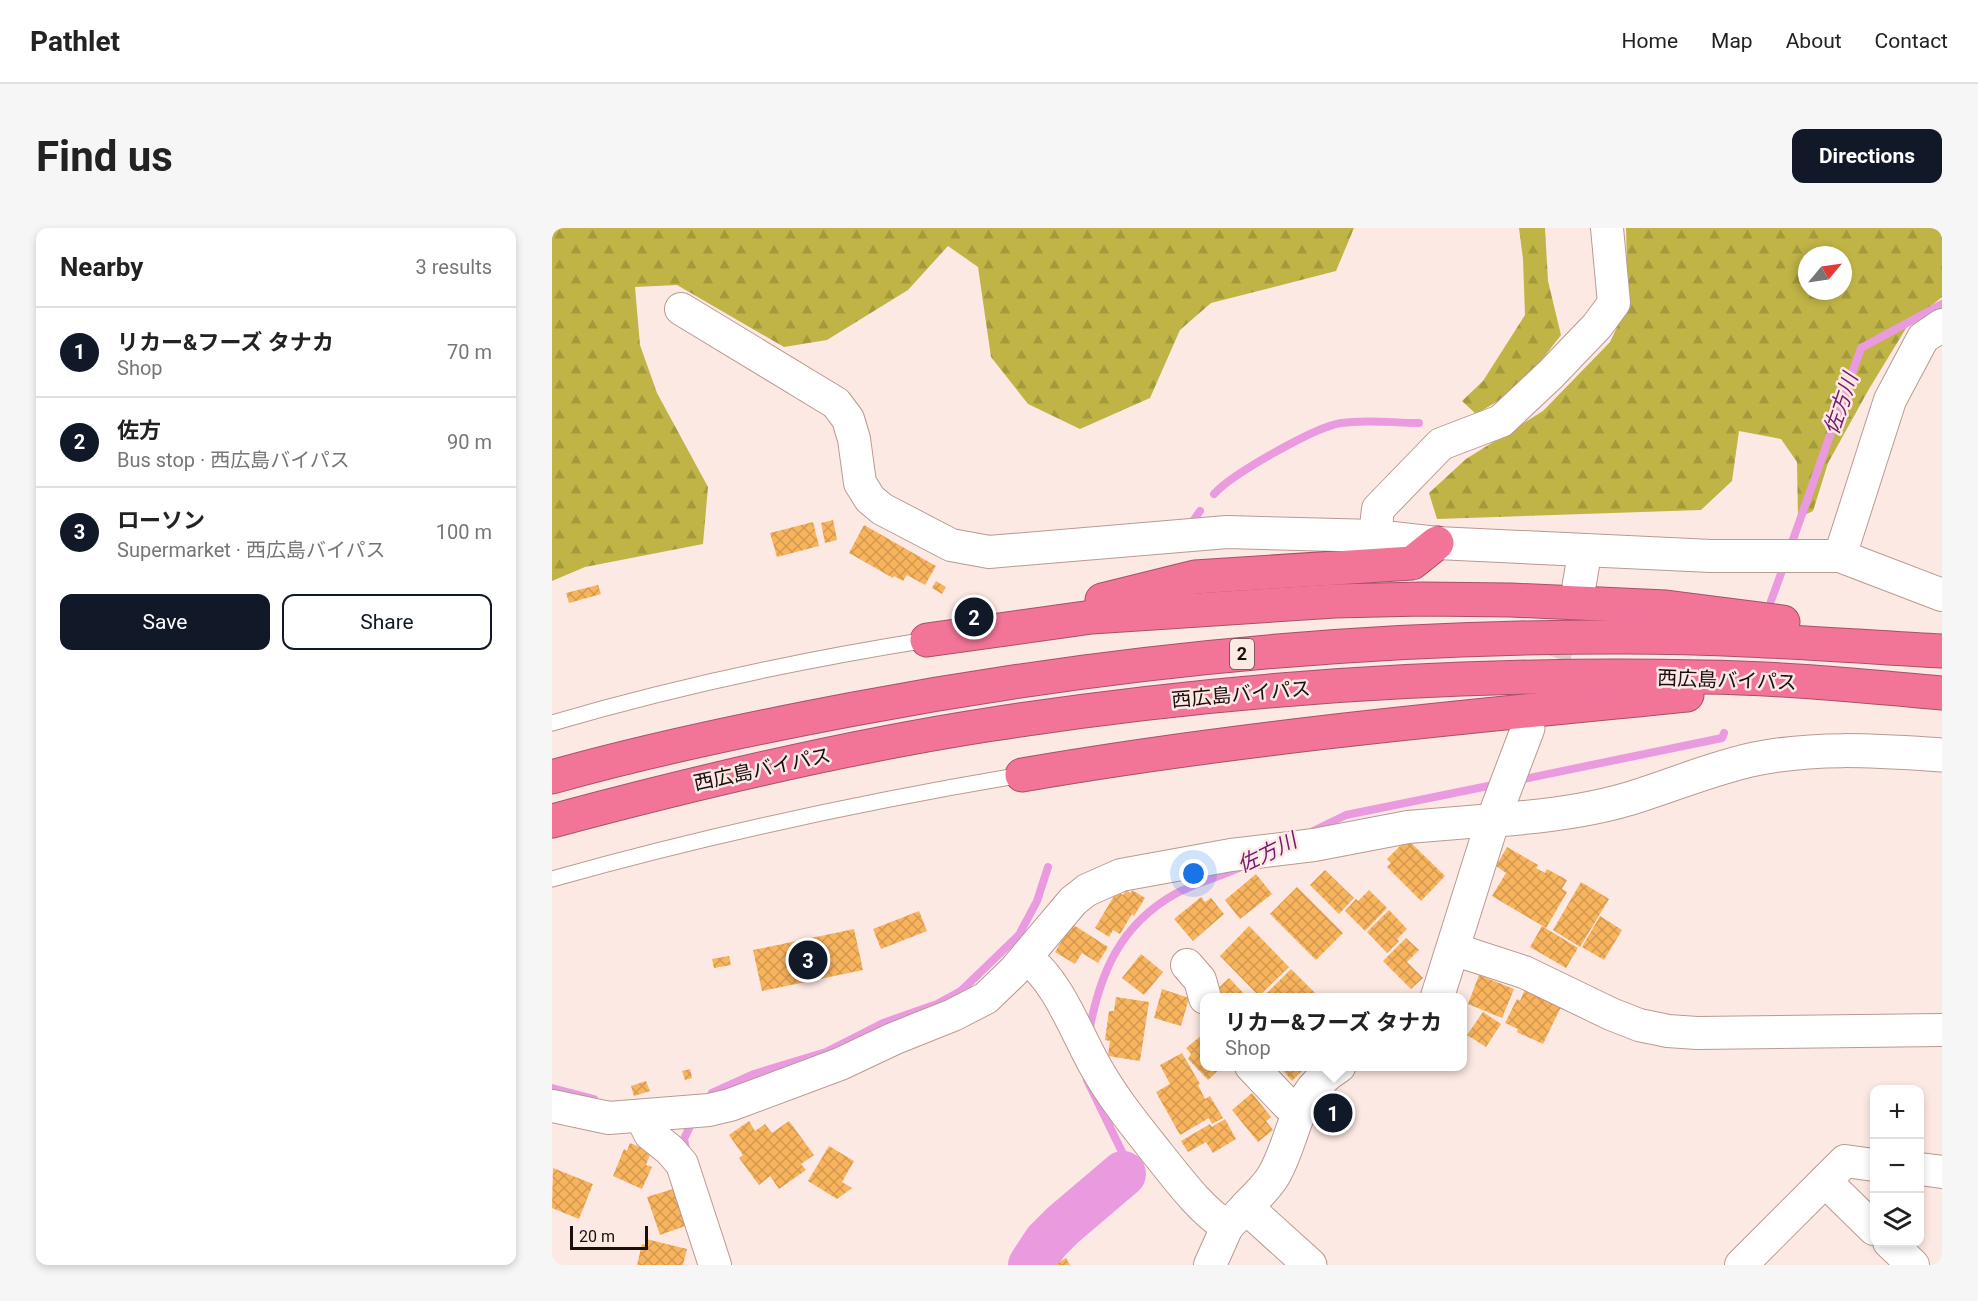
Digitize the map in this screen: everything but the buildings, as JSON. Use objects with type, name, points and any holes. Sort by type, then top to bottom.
[{"type":"highway","points":[[1035,624],[1080,606],[1195,576],[1412,563],[1437,543]]},
{"type":"highway","points":[[927,639],[1035,624],[1167,611],[1335,601],[1511,600],[1666,607],[1942,643]]},
{"type":"highway","name":"西広島バイパス","points":[[552,777],[769,725],[910,698],[1124,667],[1254,653],[1398,643],[1625,637],[1745,639],[1942,651]]},
{"type":"highway","name":"西広島バイパス","points":[[552,821],[652,794],[877,744],[1002,723],[1219,695],[1449,679],[1605,676],[1706,677],[1942,693]]},
{"type":"highway","name":"2","points":[[1022,775],[1249,741],[1734,690],[1847,686],[1904,690]]},
{"type":"street","points":[[1375,536],[1378,509],[1441,444],[1502,421],[1598,326],[1614,303],[1607,228]]},
{"type":"street","points":[[681,309],[836,403],[848,419],[854,439],[860,483],[870,499],[882,509],[951,545],[989,552],[1227,532],[1375,536],[1437,543],[1711,556],[1840,556],[1942,595]]},
{"type":"street","points":[[1840,556],[1890,400],[1923,338],[1942,325]]},
{"type":"street","points":[[1579,586],[1585,551]]},
{"type":"street","points":[[1439,993],[1493,820],[1527,728]]},
{"type":"street","points":[[552,1106],[602,1118],[668,1113],[840,1064],[893,1039],[971,1008],[1001,985],[1073,901],[1087,890],[1121,875],[1231,855],[1314,845],[1399,828],[1549,816],[1599,807],[1752,759],[1790,753],[1827,749],[1942,755]]},
{"type":"street","points":[[1453,949],[1524,972],[1611,1014],[1668,1031],[1697,1033],[1942,1030]]},
{"type":"street","points":[[1026,957],[1048,979],[1095,1066],[1127,1114],[1194,1198],[1215,1219],[1237,1217],[1310,1265]]},
{"type":"street","points":[[1187,965],[1200,980],[1204,993]]},
{"type":"street","points":[[1256,1071],[1288,1105],[1299,1112]]},
{"type":"street","points":[[1210,1265],[1237,1217],[1268,1184],[1274,1174],[1307,1095],[1320,1080],[1332,1071]]},
{"type":"street","points":[[668,1113],[650,1134],[670,1150],[682,1164],[715,1265]]},
{"type":"street","points":[[1742,1265],[1845,1161],[1870,1164]]},
{"type":"street","points":[[1924,1170],[1942,1172]]},
{"type":"street","points":[[1824,1181],[1870,1224]]},
{"type":"street","points":[[1894,1247],[1913,1265]]},
{"type":"lane","points":[[552,723],[597,710],[775,668],[927,639]]},
{"type":"lane","name":"2","points":[[552,879],[680,844],[777,821],[1022,775]]},
{"type":"green space","points":[[552,228],[1354,228],[1336,271],[1211,303],[1180,330],[1150,398],[1080,429],[1028,404],[991,357],[978,267],[948,246],[908,290],[827,340],[784,347],[677,285],[635,287],[640,345],[657,393],[708,487],[703,544],[585,567],[552,581]]},
{"type":"green space","points":[[1519,228],[1545,228],[1548,281],[1561,335],[1520,388],[1476,414],[1462,401],[1483,381],[1525,315],[1523,259]]},
{"type":"green space","points":[[1626,228],[1942,228],[1942,297],[1908,325],[1869,389],[1828,463],[1813,511],[1798,518],[1797,462],[1781,439],[1739,431],[1732,481],[1701,510],[1437,519],[1429,493],[1466,459],[1543,411],[1610,342],[1628,304]]},
{"type":"waterway","name":"佐方川","points":[[1790,548],[1861,348],[1942,304]]},
{"type":"waterway","points":[[1214,494],[1255,464],[1329,426],[1360,421],[1419,423]]},
{"type":"waterway","points":[[1193,521],[1200,511]]},
{"type":"waterway","name":"佐方川","points":[[1771,601],[1783,568]]},
{"type":"waterway","name":"佐方川","points":[[1519,780],[1722,738],[1724,733]]},
{"type":"waterway","name":"佐方川","points":[[1313,831],[1346,815],[1498,784]]},
{"type":"waterway","name":"佐方川","points":[[1089,1032],[1099,990],[1107,971],[1116,952],[1140,920],[1175,894],[1243,866]]},
{"type":"waterway","points":[[712,1093],[754,1074],[826,1052],[883,1023],[937,1004],[961,991],[1019,935],[1037,901],[1048,867]]},
{"type":"waterway","name":"佐方川","points":[[1087,1080],[1124,1156],[1123,1174]]},
{"type":"waterway","points":[[552,1088],[594,1099]]},
{"type":"waterway","points":[[686,1149],[684,1139],[691,1124]]},
{"type":"waterway","name":"佐方川","points":[[1031,1265],[1046,1242],[1063,1225],[1123,1174]]},
{"type":"tunnel","points":[[1537,703],[1579,586]]},
{"type":"place","name":"佐方","points":[[974,617]]},
{"type":"place","name":"ローソン","points":[[808,960]]},
{"type":"place","name":"リカー&フーズ タナカ","points":[[1333,1113]]}]
